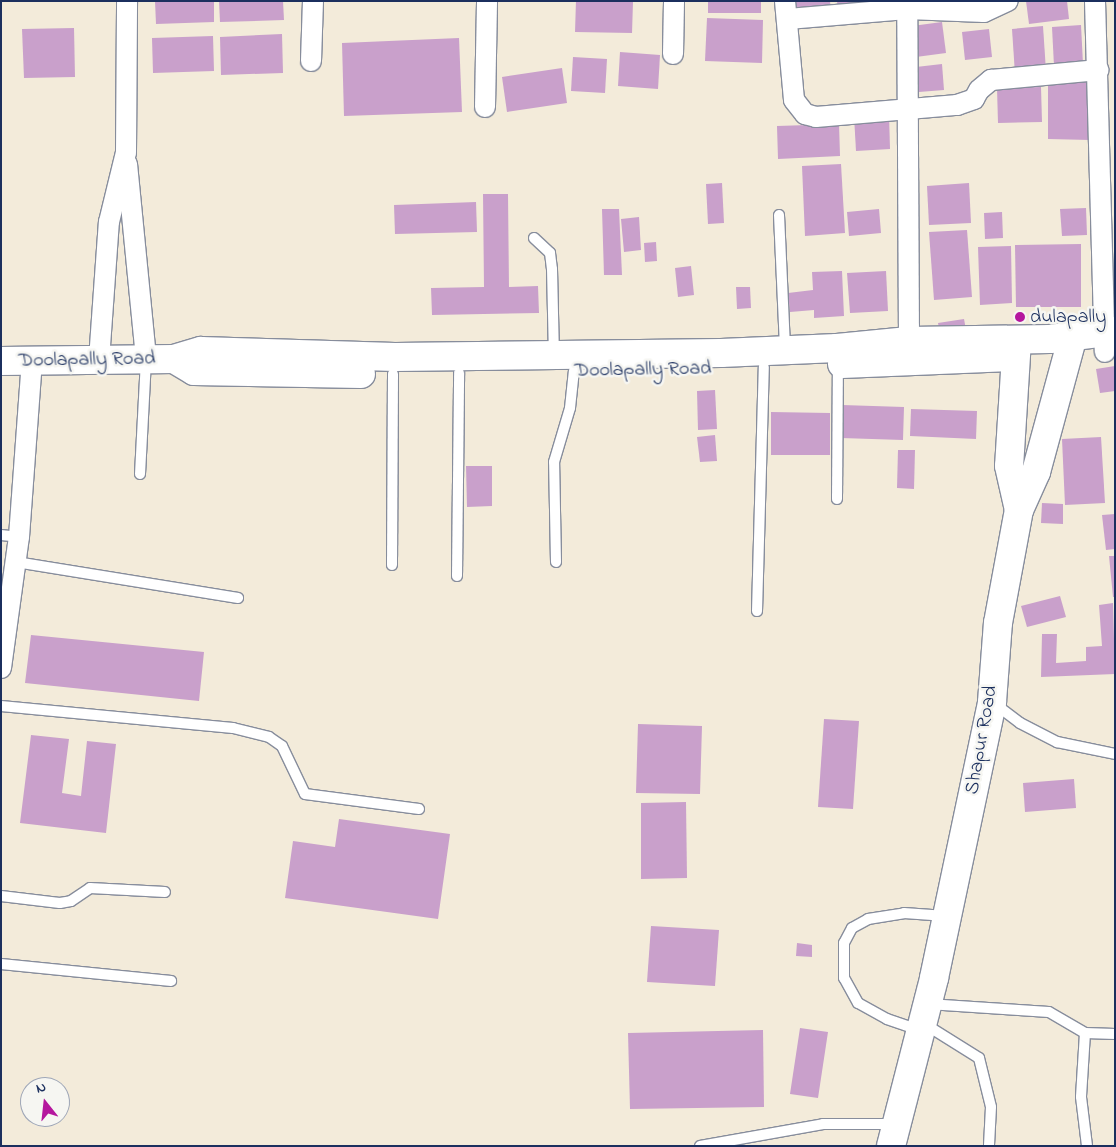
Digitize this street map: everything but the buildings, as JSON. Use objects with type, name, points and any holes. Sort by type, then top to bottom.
[{"type":"main road","name":"Doolapally Road","points":[[174,358],[194,371],[393,374],[459,372],[564,363],[909,341],[1017,348]]},
{"type":"main road","name":"Doolapally Road","points":[[1,361],[32,362],[174,358],[201,352],[764,367],[838,364],[1017,348],[1110,342]]},
{"type":"main road","name":"Shapur Road","points":[[894,1135],[948,916],[992,702],[998,623],[1019,510],[1036,472],[1072,344]]},
{"type":"main road","points":[[1017,348],[1009,466],[1019,510]]},
{"type":"street","points":[[127,1],[126,152],[146,359]]},
{"type":"street","points":[[311,61],[313,1]]},
{"type":"street","points":[[485,107],[486,1]]},
{"type":"street","points":[[674,1],[674,54]]},
{"type":"street","points":[[1008,1],[984,12],[787,10],[794,100],[806,114],[816,117],[907,110],[957,105],[974,99],[978,90],[991,80],[1099,70]]},
{"type":"street","points":[[1096,1],[1110,342]]},
{"type":"street","points":[[907,10],[909,341]]},
{"type":"street","points":[[99,360],[109,222],[126,152]]},
{"type":"street","points":[[1,668],[16,562],[10,536],[32,362]]},
{"type":"lane","points":[[779,215],[785,350]]},
{"type":"lane","points":[[534,238],[550,253],[570,408],[554,462],[556,562]]},
{"type":"lane","points":[[140,474],[146,359]]},
{"type":"lane","points":[[837,499],[838,364]]},
{"type":"lane","points":[[757,611],[764,367]]},
{"type":"lane","points":[[457,576],[459,372]]},
{"type":"lane","points":[[392,565],[393,374]]},
{"type":"lane","points":[[16,562],[238,598]]},
{"type":"lane","points":[[992,702],[1020,723],[1057,742],[1115,754]]},
{"type":"lane","points":[[1,706],[194,722],[251,732],[269,737],[282,746],[305,794],[419,809]]},
{"type":"lane","points":[[1,896],[60,903],[71,901],[90,888],[165,892]]},
{"type":"lane","points":[[948,916],[904,913],[868,919],[852,928],[844,944],[844,978],[858,1003],[887,1019],[923,1019],[1049,1012],[1085,1033],[1115,1034]]},
{"type":"lane","points":[[1,964],[171,981]]},
{"type":"lane","points":[[923,1019],[980,1058],[991,1107],[989,1146]]},
{"type":"lane","points":[[1085,1033],[1081,1097],[1087,1146]]},
{"type":"lane","points":[[700,1146],[823,1124],[894,1135]]},
{"type":"place","name":"dulapally","points":[[1020,317]]}]
